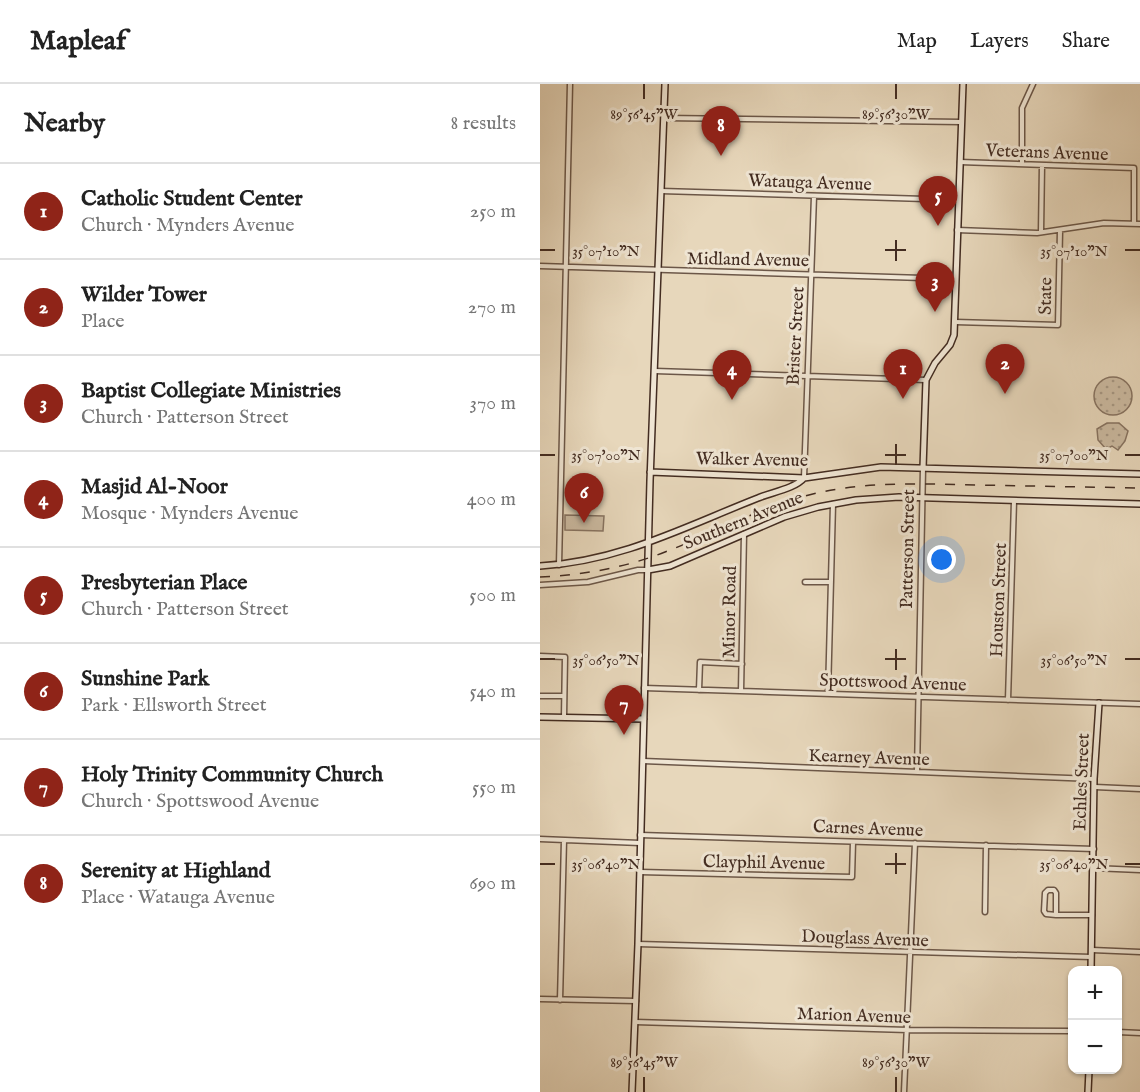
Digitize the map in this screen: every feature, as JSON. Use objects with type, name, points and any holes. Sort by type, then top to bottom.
[{"type":"street","points":[[559,565],[570,84]]},
{"type":"street","points":[[632,1092],[650,472],[665,84]]},
{"type":"street","points":[[655,371],[926,380],[935,363],[950,345],[954,335],[963,84]]},
{"type":"street","points":[[1022,164],[1022,108],[1033,84]]},
{"type":"street","points":[[664,118],[961,122]]},
{"type":"street","name":"Veterans Avenue","points":[[959,162],[1134,168],[1134,224]]},
{"type":"street","points":[[1041,232],[1042,165]]},
{"type":"street","name":"Watauga Avenue","points":[[661,191],[958,200]]},
{"type":"street","name":"Brister Street","points":[[804,477],[814,196]]},
{"type":"street","points":[[956,230],[1041,232],[1104,223],[1140,224]]},
{"type":"street","name":"State","points":[[955,322],[1058,325],[1060,231]]},
{"type":"street","name":"Midland Avenue","points":[[540,266],[955,279]]},
{"type":"street","name":"Patterson Street","points":[[917,772],[926,380]]},
{"type":"street","name":"Walker Avenue","points":[[650,472],[804,477],[869,468],[923,468],[1140,474]]},
{"type":"street","name":"Southern Avenue","points":[[540,566],[583,562],[649,543],[797,484],[804,477]]},
{"type":"street","name":"Southern Avenue","points":[[540,585],[588,582],[638,570],[670,566],[784,517],[833,504],[877,498],[1140,504]]},
{"type":"street","name":"Houston Street","points":[[1008,700],[1014,501]]},
{"type":"street","points":[[828,694],[833,504]]},
{"type":"street","name":"Minor Road","points":[[741,692],[744,534]]},
{"type":"street","points":[[805,582],[831,582]]},
{"type":"street","points":[[540,656],[565,657],[564,717]]},
{"type":"street","points":[[699,690],[700,662],[742,664]]},
{"type":"street","name":"Spottswood Avenue","points":[[644,688],[1140,704]]},
{"type":"street","points":[[540,696],[564,696]]},
{"type":"street","name":"Echles Street","points":[[1091,966],[1094,779],[1099,703]]},
{"type":"street","points":[[540,717],[644,719]]},
{"type":"street","name":"Kearney Avenue","points":[[642,761],[1094,779]]},
{"type":"street","points":[[1095,787],[1140,789]]},
{"type":"street","name":"Carnes Avenue","points":[[640,835],[1094,849]]},
{"type":"street","points":[[540,839],[640,843]]},
{"type":"street","points":[[560,1000],[564,840]]},
{"type":"street","name":"Clayphil Avenue","points":[[639,872],[852,877],[853,842]]},
{"type":"street","points":[[904,1092],[915,843]]},
{"type":"street","points":[[985,912],[986,845]]},
{"type":"street","points":[[1093,868],[1140,870]]},
{"type":"street","points":[[1056,915],[1056,893],[1054,890],[1047,890],[1044,911],[1046,914],[1056,915],[1092,915]]},
{"type":"street","name":"Douglass Avenue","points":[[638,944],[909,953],[1140,952]]},
{"type":"street","points":[[540,999],[636,1001]]},
{"type":"street","name":"Marion Avenue","points":[[635,1022],[908,1030],[1068,1031]]},
{"type":"street","points":[[1122,1032],[1140,1033]]},
{"type":"street","points":[[1088,1092],[1089,1074]]},
{"type":"shaded area","points":[[1113,377],[1127,382],[1132,396],[1127,410],[1113,415],[1099,410],[1094,396],[1099,382]]},
{"type":"shaded area","points":[[1107,423],[1119,423],[1128,431],[1125,441],[1118,450],[1112,446],[1106,449],[1098,440],[1097,429]]},
{"type":"shaded area","points":[[565,515],[604,516],[603,531],[565,530]]},
{"type":"railway","points":[[540,577],[588,572],[650,558],[778,505],[837,489],[916,484],[1140,488]]},
{"type":"place","name":"Serenity at Highland","points":[[721,156]]},
{"type":"place","name":"Presbyterian Place","points":[[938,226]]},
{"type":"place","name":"Baptist Collegiate Ministries","points":[[935,312]]},
{"type":"place","name":"Wilder Tower","points":[[1005,394]]},
{"type":"place","name":"Catholic Student Center","points":[[903,399]]},
{"type":"place","name":"Masjid Al-Noor","points":[[732,400]]},
{"type":"place","name":"Sunshine Park","points":[[584,523]]},
{"type":"place","name":"Holy Trinity Community Church","points":[[624,735]]}]
